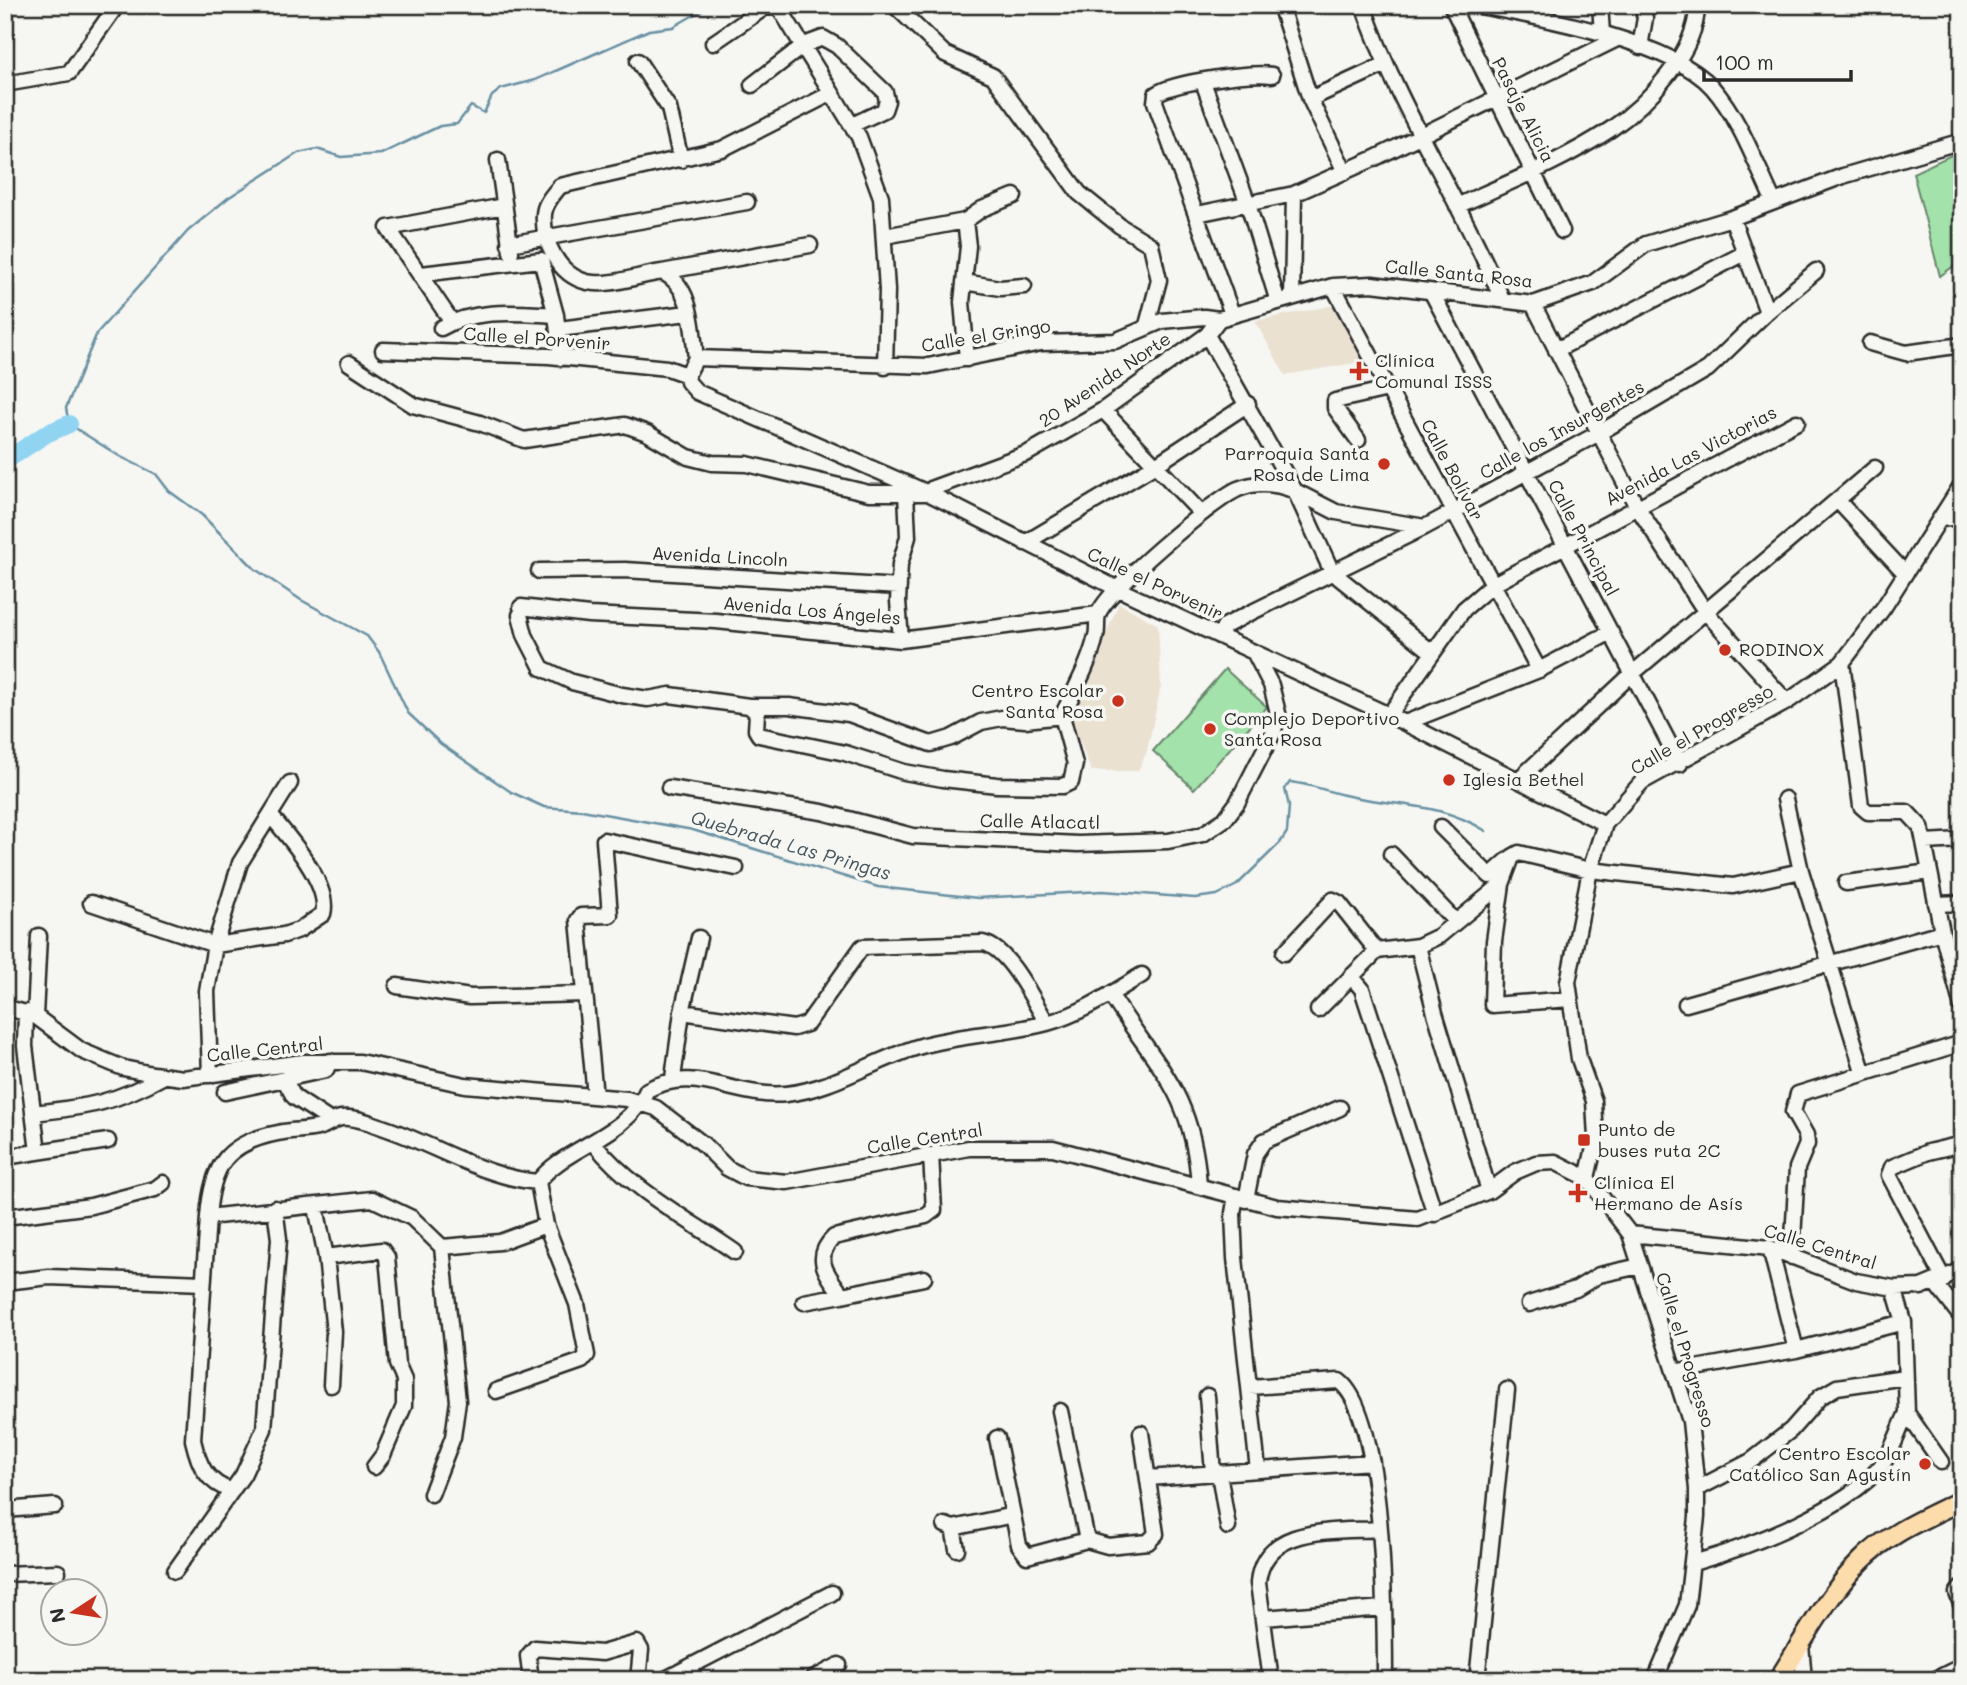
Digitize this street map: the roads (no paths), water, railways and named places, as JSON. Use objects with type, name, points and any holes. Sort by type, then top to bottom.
[{"type":"main road","points":[[1778,1680],[1831,1597],[1862,1559],[1910,1525],[1962,1500]]},
{"type":"street","points":[[5,85],[69,73],[117,5]]},
{"type":"street","points":[[894,5],[945,54],[993,76],[1079,193],[1096,208],[1151,245],[1159,280],[1147,325]]},
{"type":"street","points":[[1288,5],[1283,8],[1283,14],[1310,99],[1345,172]]},
{"type":"street","points":[[1363,5],[1386,64],[1419,135],[1502,299]]},
{"type":"street","name":"Pasaje Alicia","points":[[1451,5],[1562,231]]},
{"type":"street","points":[[1475,5],[1544,18],[1602,33],[1679,62],[1710,85],[1725,104],[1773,200]]},
{"type":"street","points":[[1600,5],[1602,33]]},
{"type":"street","points":[[1640,47],[1645,18],[1642,5]]},
{"type":"street","points":[[1457,206],[1533,171],[1613,128],[1679,62],[1693,28],[1696,5]]},
{"type":"street","points":[[713,43],[755,12],[772,6],[786,16],[852,125],[881,197],[885,236],[885,367]]},
{"type":"street","points":[[752,85],[804,45],[823,38],[837,46],[885,92],[887,101],[884,110],[852,125]]},
{"type":"street","points":[[1196,214],[1247,201],[1294,194],[1345,172],[1617,39]]},
{"type":"street","points":[[638,61],[674,121],[681,160]]},
{"type":"street","points":[[1310,99],[1386,64]]},
{"type":"street","points":[[1225,317],[1196,214],[1155,102],[1156,94],[1162,90],[1248,74],[1272,75]]},
{"type":"street","points":[[1203,82],[1285,300]]},
{"type":"street","points":[[810,245],[662,272],[587,282],[559,264],[548,238],[544,214],[550,198],[561,186],[681,160],[746,139],[832,93]]},
{"type":"street","name":"Calle Santa Rosa","points":[[1225,317],[1334,286],[1372,284],[1533,304],[1592,283],[1646,244],[1732,218],[1773,200],[1962,141]]},
{"type":"street","points":[[498,160],[513,262]]},
{"type":"street","points":[[1285,300],[1294,194]]},
{"type":"street","points":[[885,236],[965,221],[982,209],[1014,196]]},
{"type":"street","points":[[509,244],[747,202]]},
{"type":"street","points":[[504,206],[388,228],[422,274],[447,325],[500,313],[557,322],[688,313]]},
{"type":"street","points":[[1732,218],[1767,312]]},
{"type":"street","points":[[965,221],[968,246],[962,322],[967,359]]},
{"type":"street","points":[[1556,350],[1745,253]]},
{"type":"street","points":[[422,274],[541,260],[557,322],[561,358]]},
{"type":"street","name":"Calle los Insurgentes","points":[[1219,636],[1225,626],[1244,615],[1425,527],[1525,470],[1599,433],[1709,369],[1767,312],[1816,271]]},
{"type":"street","points":[[662,272],[680,284],[688,313],[696,358],[687,379]]},
{"type":"street","points":[[964,282],[1000,288],[1024,286]]},
{"type":"street","name":"Calle Bolívar","points":[[1334,286],[1452,512],[1539,670]]},
{"type":"street","name":"Calle Principal","points":[[1432,293],[1681,764]]},
{"type":"street","points":[[1533,304],[1636,505],[1705,611],[1787,702]]},
{"type":"street","name":"Calle el Gringo","points":[[696,358],[766,359],[885,367],[928,366],[1041,343],[1115,341],[1147,325],[1204,317],[1225,317]]},
{"type":"street","name":"20 Avenida Norte","points":[[928,493],[933,488],[1028,453],[1103,410],[1207,335],[1225,317]]},
{"type":"street","points":[[1207,335],[1295,491],[1332,572],[1433,653]]},
{"type":"street","points":[[1870,342],[1906,354],[1962,345]]},
{"type":"street","name":"Calle el Porvenir","points":[[383,350],[561,358],[667,368],[687,379],[697,392],[928,493],[1025,544],[1389,715],[1605,824]]},
{"type":"street","points":[[349,363],[413,405],[480,423],[524,440],[625,425],[646,433],[688,457],[712,463],[747,464],[869,493],[928,493]]},
{"type":"street","points":[[1358,440],[1335,408],[1335,401],[1388,390]]},
{"type":"street","points":[[1025,544],[1154,466],[1248,404]]},
{"type":"street","points":[[1103,410],[1200,512]]},
{"type":"street","name":"Avenida Las Victorias","points":[[1389,715],[1464,609],[1492,585],[1636,505],[1685,483],[1797,422]]},
{"type":"street","points":[[1518,780],[1633,673],[1875,468]]},
{"type":"street","points":[[750,706],[757,713],[756,730],[759,736],[845,752],[904,772],[997,785],[1063,786],[1071,782],[1075,764],[1062,716],[1087,666],[1097,633],[1098,614],[1118,589],[1200,512],[1240,488],[1276,483],[1336,512],[1425,527]]},
{"type":"street","name":"Calle el Progresso","points":[[1587,1178],[1596,1139],[1594,1101],[1579,1059],[1568,982],[1590,870],[1605,824],[1642,782],[1681,764],[1787,702],[1842,663],[1884,607],[1962,484]]},
{"type":"street","points":[[901,640],[899,587],[900,564],[908,537],[906,493]]},
{"type":"street","points":[[1837,499],[1904,572]]},
{"type":"street","points":[[1940,519],[1962,517]]},
{"type":"street","name":"Avenida Lincoln","points":[[539,571],[625,570],[899,587]]},
{"type":"street","name":"Avenida Los Ángeles","points":[[750,706],[670,695],[648,699],[572,682],[542,668],[525,635],[520,611],[716,621],[901,640],[1098,614]]},
{"type":"street","points":[[1405,723],[1539,670],[1611,632]]},
{"type":"street","name":"Calle Atlacatl","points":[[669,788],[822,811],[913,836],[1078,844],[1168,841],[1203,834],[1225,819],[1237,803],[1274,731],[1278,713],[1271,685],[1254,652]]},
{"type":"street","points":[[1842,663],[1861,806],[1868,812],[1907,812],[1921,827],[1942,932],[1962,1007]]},
{"type":"street","points":[[750,706],[789,706],[849,714],[931,744],[951,738],[981,722],[1002,718],[1062,716]]},
{"type":"street","points":[[210,1075],[207,991],[215,945],[240,863],[290,783]]},
{"type":"street","points":[[1785,799],[1801,871],[1863,1071]]},
{"type":"street","points":[[91,903],[215,945],[284,935],[299,930],[323,914],[322,893],[300,851],[270,815]]},
{"type":"street","points":[[1441,827],[1490,876],[1512,857],[1528,853],[1590,870],[1733,886],[1801,871]]},
{"type":"street","points":[[595,1096],[579,920],[581,916],[610,915],[604,840],[736,868]]},
{"type":"street","points":[[1924,842],[1962,840]]},
{"type":"street","points":[[1391,854],[1456,922]]},
{"type":"street","points":[[1512,857],[1502,884],[1494,941],[1492,1005],[1570,999]]},
{"type":"street","points":[[1846,883],[1930,872]]},
{"type":"street","points":[[1318,1010],[1377,951],[1418,946],[1439,936],[1502,884]]},
{"type":"street","points":[[1284,953],[1327,903],[1333,900],[1339,903],[1377,951]]},
{"type":"street","points":[[1936,904],[1962,902]]},
{"type":"street","points":[[1686,1004],[1942,932]]},
{"type":"street","points":[[38,1152],[24,1046],[39,936]]},
{"type":"street","points":[[673,1078],[682,1012],[699,938]]},
{"type":"street","points":[[682,1012],[794,1028],[807,1024],[862,947],[984,943],[996,949],[1014,969],[1047,1023]]},
{"type":"street","points":[[1418,946],[1435,1013],[1489,1191]]},
{"type":"street","points":[[496,1391],[582,1361],[586,1355],[577,1304],[546,1225],[538,1182],[545,1172],[594,1143],[642,1103],[647,1090],[673,1078],[707,1081],[752,1092],[786,1094],[834,1082],[872,1063],[923,1045],[1047,1023],[1110,994],[1142,975]]},
{"type":"street","points":[[1351,976],[1362,989],[1435,1214]]},
{"type":"street","points":[[397,986],[470,997],[585,993]]},
{"type":"street","points":[[1110,994],[1178,1091],[1194,1142],[1199,1185]]},
{"type":"street","name":"Calle Central","points":[[5,1007],[30,1014],[82,1051],[123,1068],[164,1076],[183,1078],[303,1062],[330,1061],[385,1066],[465,1085],[595,1096],[642,1103],[656,1108],[680,1126],[727,1168],[746,1178],[765,1182],[787,1182],[969,1148],[1053,1148],[1277,1208],[1418,1219],[1489,1191],[1515,1172],[1536,1163],[1555,1162],[1587,1178],[1630,1234],[1770,1248],[1856,1281],[1894,1288],[1921,1287],[1962,1270]]},
{"type":"street","points":[[1792,1257],[1797,1168],[1807,1144],[1807,1135],[1793,1112],[1798,1094],[1863,1071],[1962,1043]]},
{"type":"street","points":[[225,1092],[326,1070],[330,1061]]},
{"type":"street","points":[[33,1113],[100,1105],[128,1095],[164,1076]]},
{"type":"street","points":[[284,1079],[293,1097],[332,1122]]},
{"type":"street","points":[[1258,1470],[1235,1258],[1233,1213],[1241,1198],[1255,1154],[1264,1141],[1340,1108]]},
{"type":"street","points":[[232,1490],[219,1486],[204,1475],[193,1440],[210,1185],[225,1157],[253,1138],[341,1118],[363,1121],[411,1135],[512,1180],[538,1182]]},
{"type":"street","points":[[5,1157],[108,1141]]},
{"type":"street","points":[[594,1143],[607,1160],[642,1188],[735,1252]]},
{"type":"street","points":[[1962,1144],[1928,1152],[1892,1167],[1889,1175],[1940,1281],[1962,1318]]},
{"type":"street","points":[[842,1294],[825,1273],[822,1263],[826,1244],[834,1237],[926,1216],[934,1210],[931,1155]]},
{"type":"street","points":[[5,1217],[91,1206],[155,1189],[163,1183]]},
{"type":"street","points":[[208,1217],[372,1199],[412,1218],[442,1247],[458,1401],[453,1437],[431,1494]]},
{"type":"street","points":[[316,1207],[326,1257],[334,1332],[331,1385]]},
{"type":"street","points":[[175,1571],[232,1490],[256,1449],[264,1429],[279,1238],[275,1208]]},
{"type":"street","points":[[442,1247],[500,1242],[546,1225]]},
{"type":"street","name":"Calle el Progresso","points":[[1630,1234],[1690,1422],[1697,1489],[1693,1563],[1687,1605],[1655,1680]]},
{"type":"street","points":[[1770,1248],[1796,1350]]},
{"type":"street","points":[[326,1257],[382,1250],[387,1257],[397,1364],[404,1380],[404,1406],[383,1455],[374,1466]]},
{"type":"street","points":[[1529,1304],[1576,1289],[1599,1275],[1640,1266]]},
{"type":"street","points":[[5,1282],[49,1277],[203,1283]]},
{"type":"street","points":[[804,1302],[924,1278]]},
{"type":"street","points":[[1693,1563],[1754,1543],[1857,1490],[1882,1465],[1907,1413],[1904,1322],[1894,1288]]},
{"type":"street","points":[[1674,1372],[1796,1350],[1904,1322]]},
{"type":"street","points":[[1697,1489],[1751,1461],[1791,1430],[1821,1397],[1837,1387],[1905,1377]]},
{"type":"street","points":[[1249,1387],[1339,1381],[1348,1388],[1354,1398],[1372,1462],[1380,1529],[1385,1680]]},
{"type":"street","points":[[1477,1680],[1507,1390]]},
{"type":"street","points":[[1207,1396],[1216,1473],[1228,1527]]},
{"type":"street","points":[[1060,1411],[1087,1539]]},
{"type":"street","points":[[1907,1413],[1941,1462]]},
{"type":"street","points":[[997,1438],[1018,1545],[1027,1556],[1087,1539],[1108,1546],[1148,1542],[1156,1534],[1141,1433]]},
{"type":"street","points":[[1148,1478],[1372,1462]]},
{"type":"street","points":[[5,1510],[55,1506]]},
{"type":"street","points":[[957,1549],[949,1527],[1013,1516]]},
{"type":"street","points":[[1271,1680],[1258,1583],[1259,1570],[1268,1556],[1283,1542],[1297,1535],[1380,1529]]},
{"type":"street","points":[[5,1574],[58,1572]]},
{"type":"street","points":[[1962,1587],[1957,1593],[1962,1607]]},
{"type":"street","points":[[664,1680],[832,1593]]},
{"type":"street","points":[[1264,1618],[1383,1608]]},
{"type":"street","points":[[531,1680],[528,1656],[535,1648],[602,1654],[637,1643],[642,1650],[638,1680]]},
{"type":"street","points":[[1801,1644],[1804,1680]]},
{"type":"street","points":[[810,1680],[839,1665]]},
{"type":"street","points":[[1934,1680],[1962,1666]]},
{"type":"waterway","name":"Quebrada Las Pringas","points":[[711,5],[673,27],[649,30],[535,80],[501,89],[492,96],[484,113],[471,106],[457,124],[440,126],[381,154],[341,157],[317,149],[298,153],[228,198],[188,231],[97,333],[66,408],[69,424],[119,456],[156,474],[169,491],[202,515],[255,569],[301,600],[367,636],[379,652],[408,713],[441,744],[511,792],[544,807],[582,810],[693,830],[878,887],[978,898],[1103,891],[1195,898],[1217,895],[1237,885],[1280,843],[1287,832],[1289,806],[1285,789],[1290,782],[1349,796],[1435,810],[1486,831]]},
{"type":"waterway","points":[[5,461],[46,434],[69,424]]},
{"type":"place","name":"Clínica Comunal ISSS","points":[[1359,371]]},
{"type":"place","name":"Parroquia Santa Rosa de Lima","points":[[1384,464]]},
{"type":"place","name":"RODINOX","points":[[1725,650]]},
{"type":"place","name":"Centro Escolar Santa Rosa","points":[[1118,701]]},
{"type":"place","name":"Complejo Deportivo Santa Rosa","points":[[1210,729]]},
{"type":"place","name":"Iglesia Bethel","points":[[1449,780]]},
{"type":"place","name":"Punto de buses ruta 2C","points":[[1584,1140]]},
{"type":"place","name":"Clínica El Hermano de Asís","points":[[1578,1193]]},
{"type":"place","name":"Centro Escolar Católico San Agustín","points":[[1925,1464]]}]
